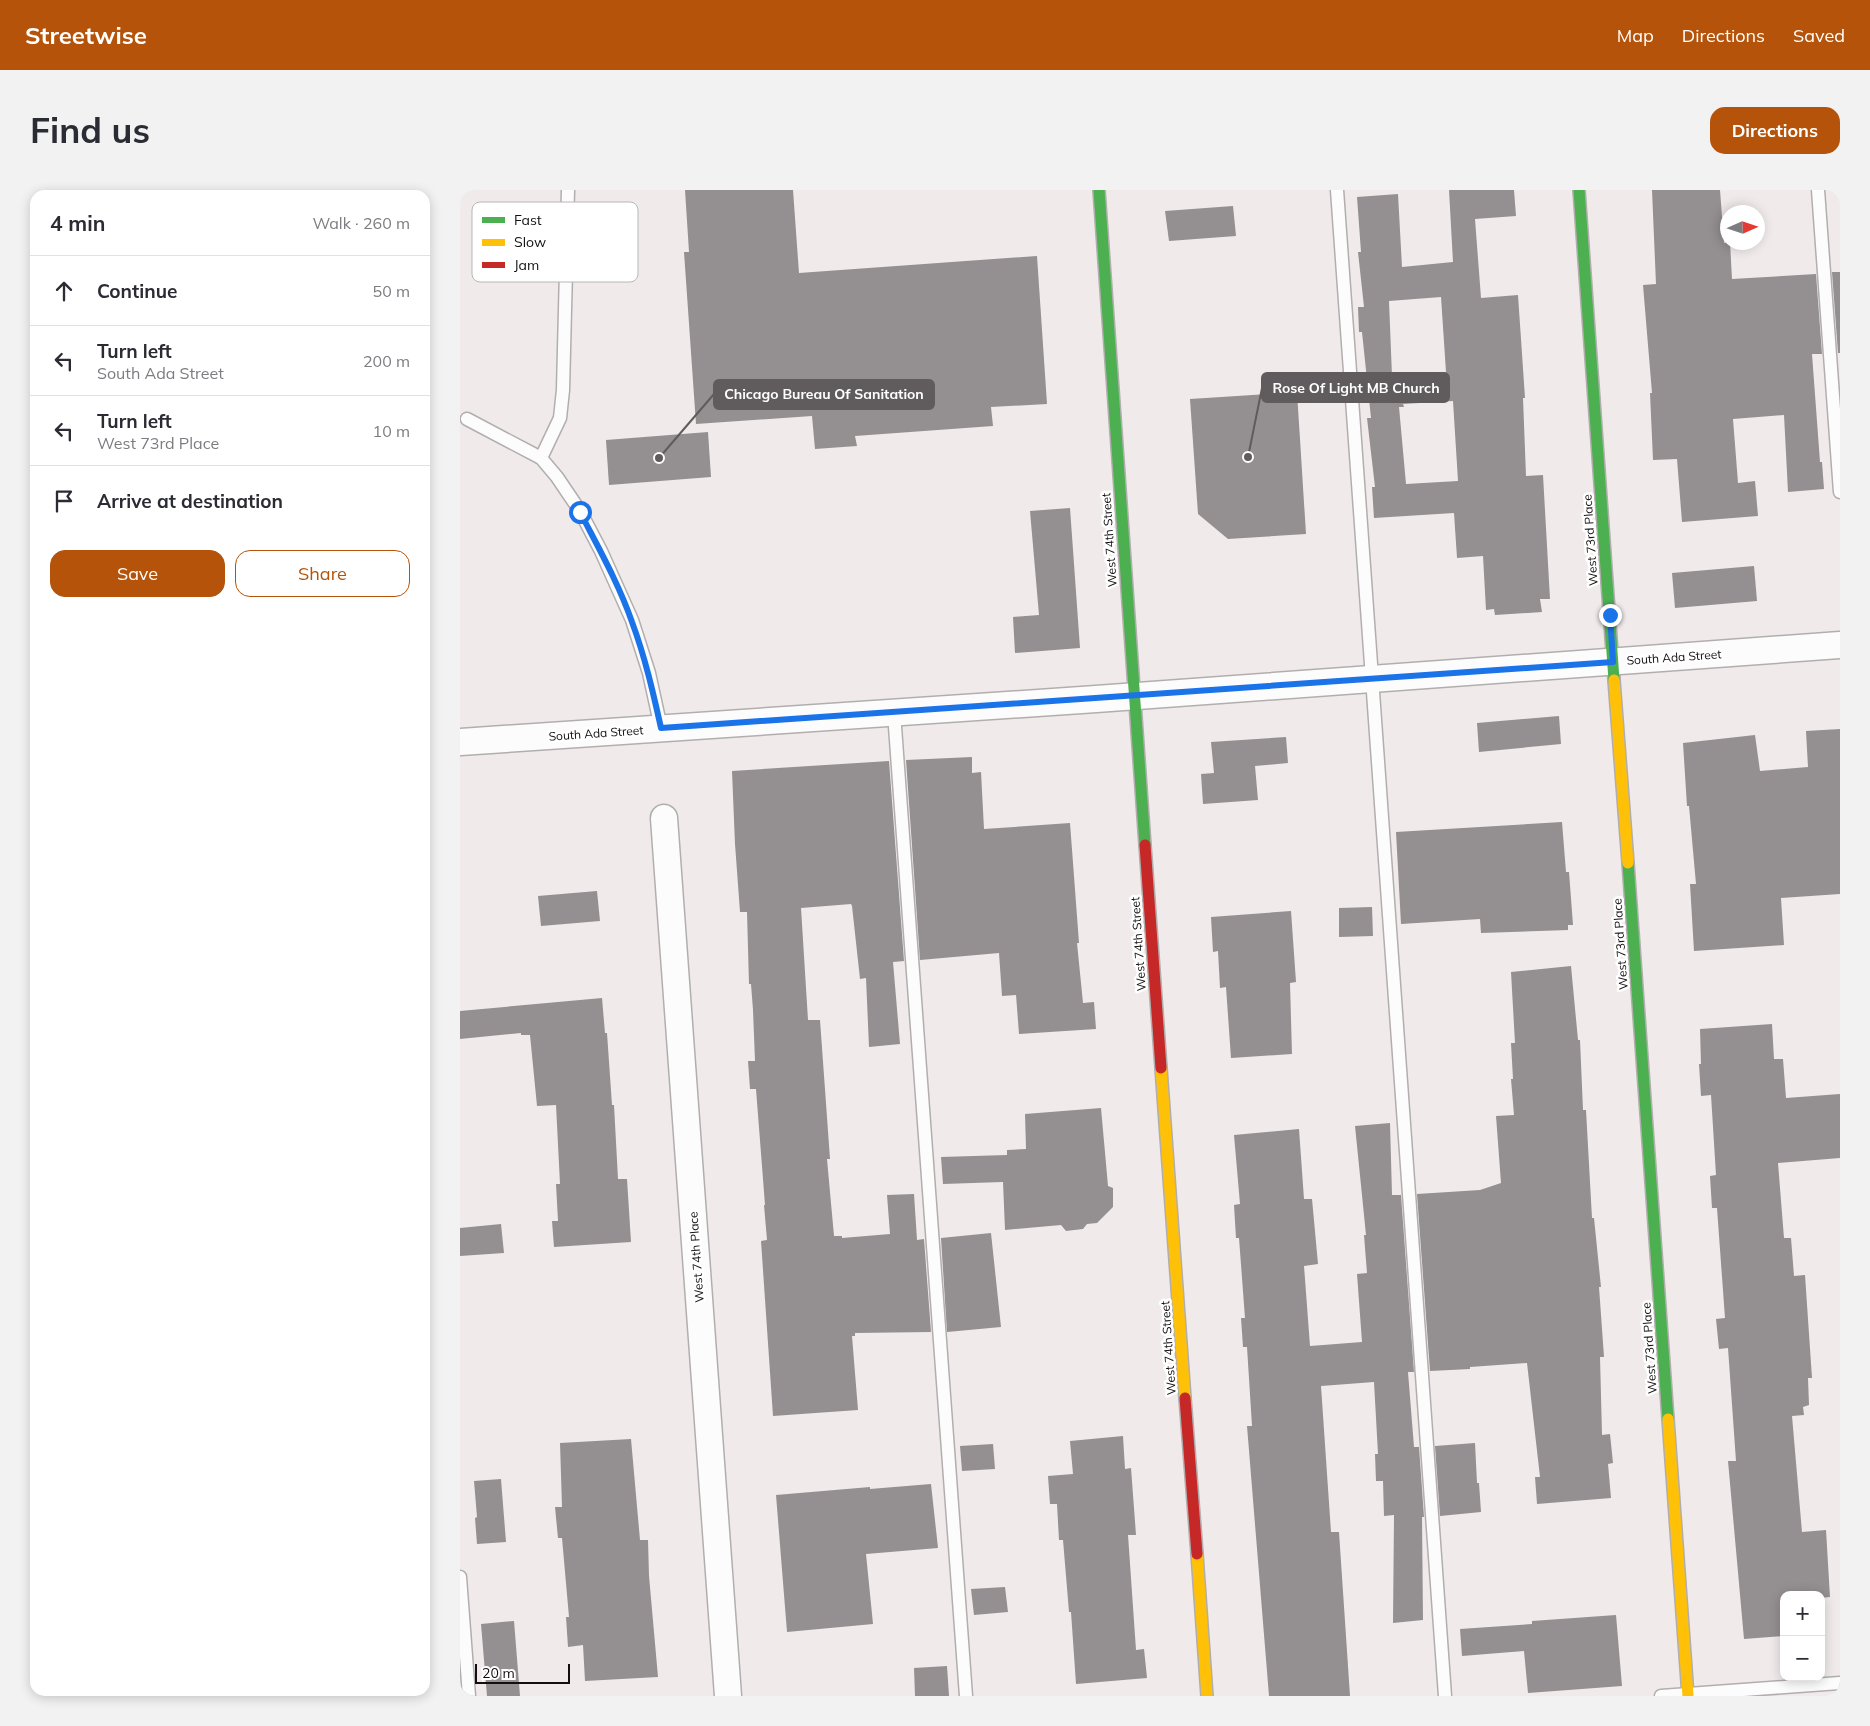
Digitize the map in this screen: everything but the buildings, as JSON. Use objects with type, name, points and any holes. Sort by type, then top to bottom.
[{"type":"street","name":"West 74th Street","points":[[1100,190],[1134,696],[1207,1696]]},
{"type":"street","name":"West 73rd Place","points":[[1578,190],[1688,1695]]},
{"type":"street","name":"South Ada Street","points":[[460,742],[1840,645]]},
{"type":"street","name":"West 74th Place","points":[[664,818],[728,1696]]},
{"type":"lane","points":[[1337,190],[1445,1696]]},
{"type":"lane","points":[[1818,190],[1840,492]]},
{"type":"lane","points":[[541,458],[560,418],[563,390],[566,282]]},
{"type":"lane","points":[[467,419],[541,458],[557,477],[580,512],[601,551],[632,620],[649,673],[661,728]]},
{"type":"lane","points":[[894,712],[966,1696]]},
{"type":"lane","points":[[460,1577],[469,1696]]},
{"type":"lane","points":[[1661,1696],[1840,1683]]},
{"type":"traffic: fast","points":[[1099,190],[1145,845]]},
{"type":"traffic: fast","points":[[1579,190],[1614,680]]},
{"type":"traffic: fast","points":[[1628,863],[1668,1419]]},
{"type":"traffic: slow","points":[[1614,680],[1628,863]]},
{"type":"traffic: slow","points":[[1161,1068],[1185,1398]]},
{"type":"traffic: slow","points":[[1668,1419],[1688,1696]]},
{"type":"traffic: slow","points":[[1197,1554],[1207,1696]]},
{"type":"traffic: jam","points":[[1145,845],[1161,1068]]},
{"type":"traffic: jam","points":[[1185,1398],[1197,1554]]},
{"type":"place","name":"Rose Of Light MB Church","points":[[1248,457]]},
{"type":"place","name":"Chicago Bureau Of Sanitation","points":[[659,458]]},
{"type":"route","points":[[580,512],[601,551],[632,620],[649,673],[661,728],[1613,662],[1610,615]]}]
